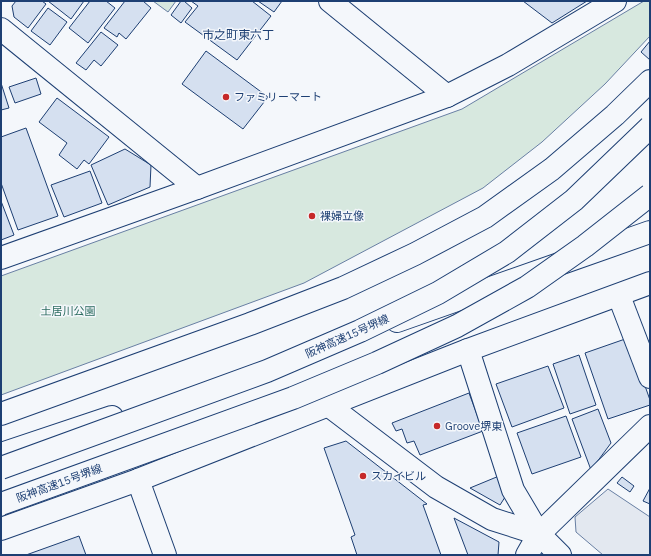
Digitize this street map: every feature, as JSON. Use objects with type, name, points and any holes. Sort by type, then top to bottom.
[{"type":"main road","points":[[330,1],[447,96]]},
{"type":"main road","points":[[1,258],[447,96],[508,65],[615,1]]},
{"type":"main road","points":[[1,29],[197,188]]},
{"type":"main road","points":[[1,414],[250,324],[343,288],[415,254],[485,217],[552,168],[614,115],[650,80]]},
{"type":"main road","name":"阪神高速15号堺線","points":[[1,468],[266,371],[360,331],[438,293],[507,252],[574,200],[650,128]]},
{"type":"main road","name":"阪神高速15号堺線","points":[[1,504],[293,398],[377,363],[457,326],[526,287],[585,246],[650,195]]},
{"type":"main road","points":[[1,454],[308,352],[650,232]]},
{"type":"main road","points":[[1,529],[138,480],[468,350],[619,296],[650,283]]},
{"type":"main road","points":[[619,296],[650,377]]},
{"type":"main road","points":[[468,350],[513,490],[539,534],[560,555]]},
{"type":"main road","points":[[328,405],[436,487],[492,519],[539,534]]},
{"type":"main road","points":[[527,555],[539,534],[650,426]]},
{"type":"main road","points":[[138,480],[165,555]]},
{"type":"green space","points":[[153,1],[176,1],[168,12]]},
{"type":"green space","name":"土居川公園","points":[[644,1],[650,1],[650,36],[605,84],[542,142],[483,188],[304,283],[1,395],[1,276],[462,109]]},
{"type":"shaded area","points":[[608,489],[650,517],[650,555],[603,555],[576,532],[575,517]]},
{"type":"building","points":[[16,1],[42,1],[46,4],[28,28],[14,17],[12,6]]},
{"type":"building","points":[[48,1],[84,1],[71,19]]},
{"type":"building","points":[[90,1],[106,1],[115,8],[88,43],[69,28]]},
{"type":"building","points":[[125,1],[143,1],[151,8],[126,39],[119,33],[117,37],[104,28]]},
{"type":"building","points":[[181,1],[184,1],[192,8],[181,23],[171,15]]},
{"type":"building","points":[[191,1],[252,1],[271,16],[237,60],[185,22],[198,6]]},
{"type":"building","points":[[258,1],[282,1],[274,12]]},
{"type":"building","points":[[523,1],[587,1],[552,23]]},
{"type":"building","points":[[48,8],[67,22],[50,45],[31,31]]},
{"type":"building","points":[[101,32],[118,45],[101,66],[94,60],[86,70],[76,63]]},
{"type":"building","points":[[650,41],[650,60],[641,52]]},
{"type":"building","points":[[206,51],[268,97],[243,129],[182,84]]},
{"type":"building","points":[[36,78],[41,94],[15,103],[9,87]]},
{"type":"building","points":[[1,83],[9,108],[1,110]]},
{"type":"building","points":[[57,98],[109,137],[89,164],[84,160],[77,169],[59,155],[67,143],[39,122]]},
{"type":"building","points":[[26,128],[58,216],[18,230],[1,183],[1,137]]},
{"type":"building","points":[[125,149],[151,165],[150,187],[108,205],[91,165]]},
{"type":"building","points":[[90,171],[102,203],[64,217],[51,185]]},
{"type":"building","points":[[1,201],[14,235],[1,240]]},
{"type":"building","points":[[628,338],[650,400],[650,405],[608,419],[585,353]]},
{"type":"building","points":[[579,355],[596,405],[570,414],[553,364]]},
{"type":"building","points":[[548,366],[564,408],[512,427],[496,384]]},
{"type":"building","name":"Groove堺東","points":[[469,393],[483,431],[420,455],[414,441],[407,443],[402,429],[396,431],[392,423]]},
{"type":"building","points":[[598,409],[611,443],[591,470],[572,419]]},
{"type":"building","points":[[566,416],[581,457],[532,474],[517,433]]},
{"type":"building","name":"スカイビル","points":[[346,441],[427,504],[423,505],[441,555],[357,555],[351,537],[355,535],[324,448]]},
{"type":"building","points":[[499,476],[507,494],[500,505],[470,488]]},
{"type":"building","points":[[622,477],[634,486],[630,492],[617,483]]},
{"type":"building","points":[[650,488],[650,504],[643,501]]},
{"type":"building","points":[[454,518],[499,542],[498,555],[468,555]]},
{"type":"building","points":[[79,536],[86,555],[26,555]]},
{"type":"place","name":"ファミリーマート","points":[[226,97]]},
{"type":"place","name":"裸婦立像","points":[[312,216]]},
{"type":"place","name":"Groove堺東","points":[[437,426]]},
{"type":"place","name":"スカイビル","points":[[363,476]]},
{"type":"district","name":"市之町東六丁","points":[[238,35]]}]
